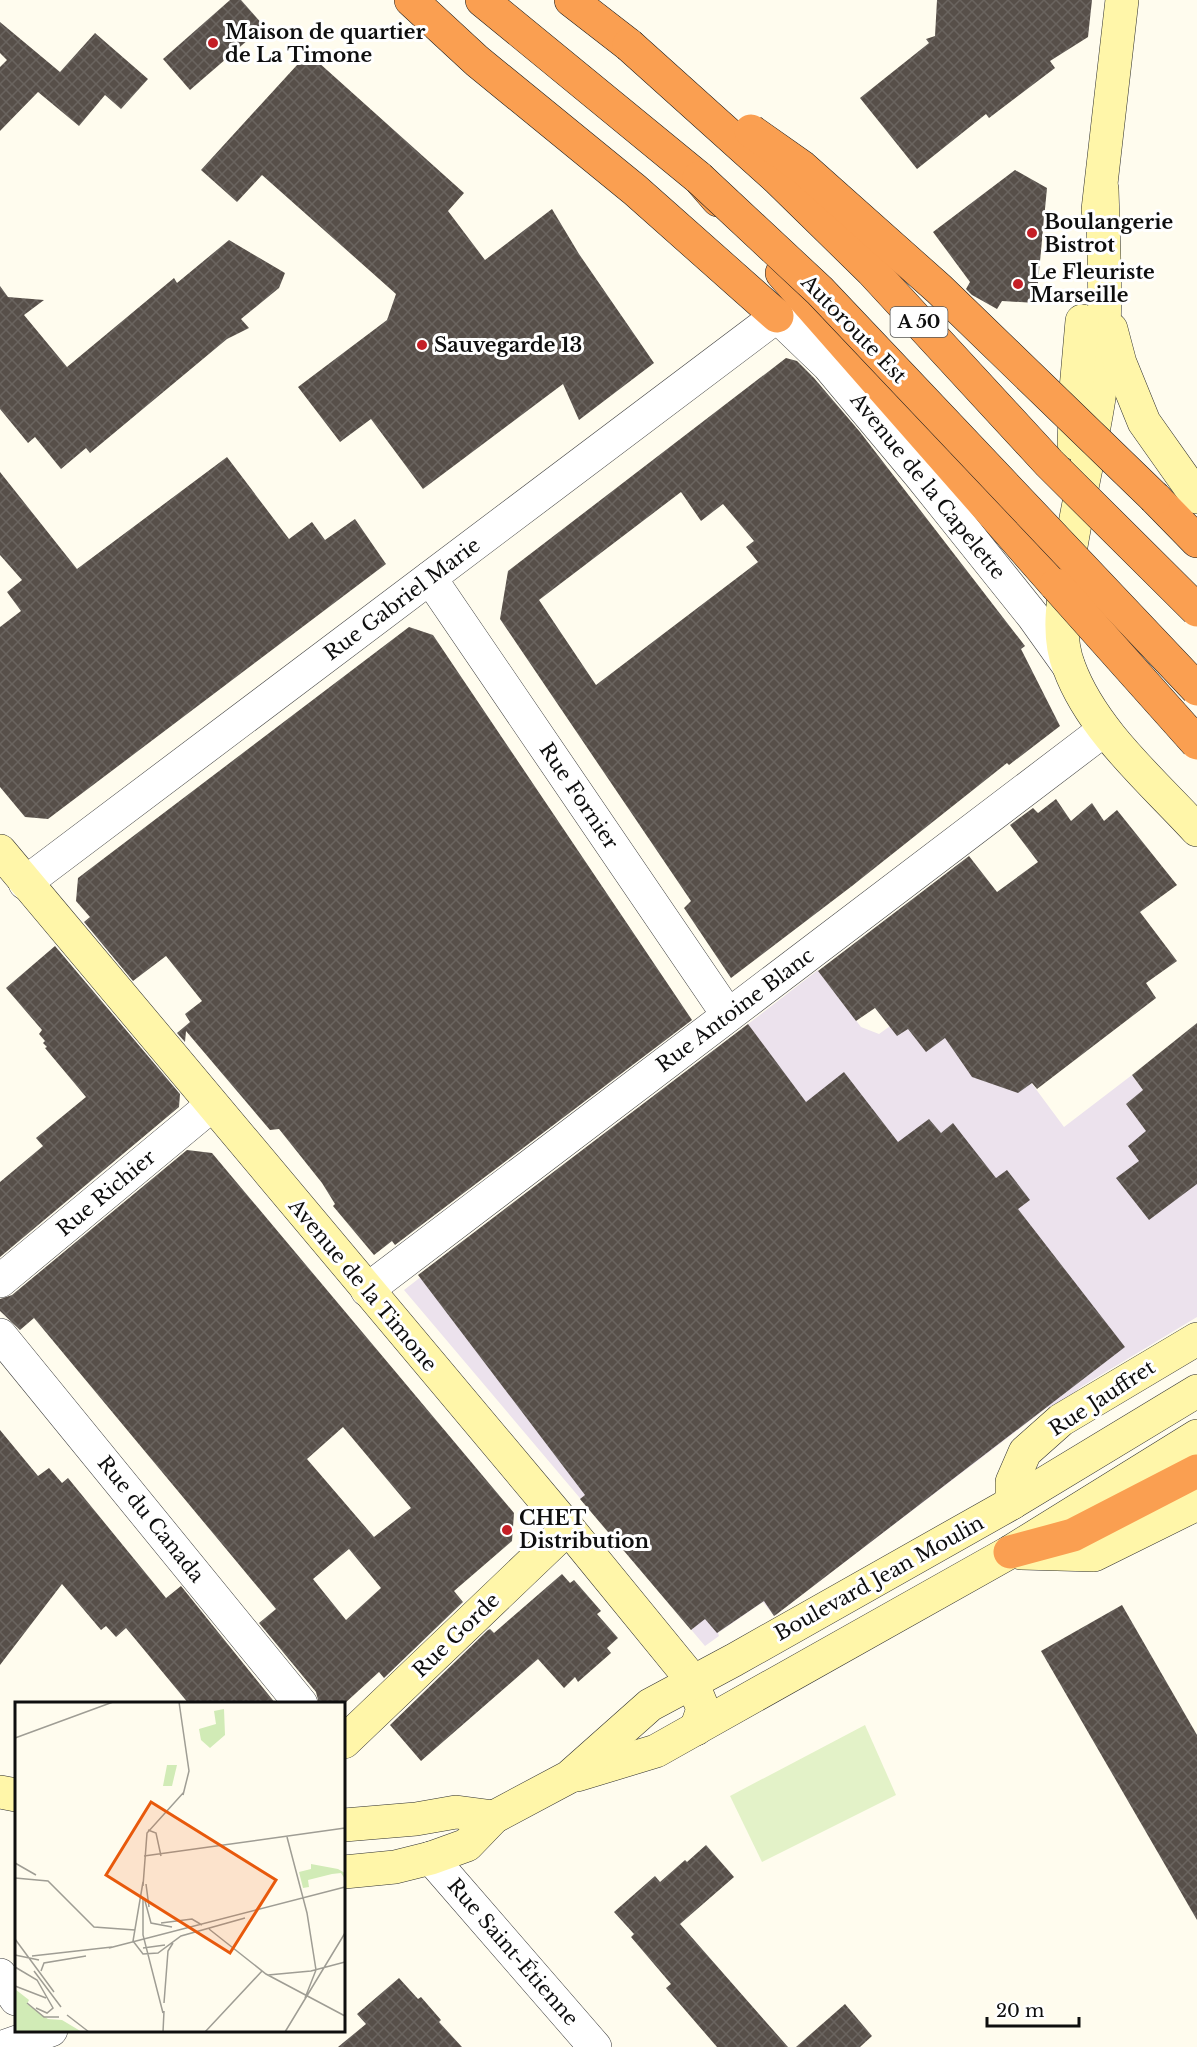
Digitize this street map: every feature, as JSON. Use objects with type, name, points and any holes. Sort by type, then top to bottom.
[{"type":"highway","points":[[411,0],[477,61],[635,190],[777,316]]},
{"type":"highway","name":"Autoroute Est","points":[[482,0],[699,178],[820,291],[1197,688]]},
{"type":"highway","name":"A 50","points":[[571,0],[629,45],[778,179],[872,271],[1049,463],[1197,610]]},
{"type":"highway","points":[[629,45],[802,167],[939,289],[1197,541]]},
{"type":"highway","points":[[699,178],[1197,743]]},
{"type":"highway","points":[[1155,498],[1197,527]]},
{"type":"highway","points":[[1010,1552],[1073,1535],[1197,1471]]},
{"type":"street","name":"Avenue de la Capelette","points":[[1087,393],[1084,298],[1102,189],[1122,0]]},
{"type":"street","name":"Avenue de la Capelette","points":[[1068,665],[1061,620],[1087,393],[1105,308],[1102,189]]},
{"type":"street","points":[[1105,308],[1120,363],[1144,422],[1197,497]]},
{"type":"street","name":"Rue Gabriel Marie","points":[[26,882],[777,316]]},
{"type":"street","name":"Avenue de la Capelette","points":[[777,316],[828,364],[920,475],[1033,616],[1068,665],[1082,694],[1104,730],[1197,830]]},
{"type":"street","points":[[1087,393],[1118,403],[1144,422]]},
{"type":"street","name":"Rue Fornier","points":[[430,578],[728,1015]]},
{"type":"street","name":"Rue Antoine Blanc","points":[[367,1290],[1104,730]]},
{"type":"street","name":"Avenue de la Timone","points":[[0,851],[568,1528],[692,1682],[703,1709],[696,1729]]},
{"type":"street","name":"Rue Richier","points":[[0,1281],[212,1105]]},
{"type":"street","name":"Rue du Canada","points":[[0,1335],[299,1702]]},
{"type":"street","name":"Rue Jauffret","points":[[1012,1503],[1012,1482],[1024,1452],[1061,1420],[1197,1339]]},
{"type":"street","name":"Boulevard Jean Moulin","points":[[569,1777],[650,1705],[1012,1503],[1197,1391]]},
{"type":"street","name":"Boulevard Jean Moulin","points":[[346,1864],[395,1867],[431,1858],[467,1845],[494,1817],[569,1777],[656,1752],[1010,1552],[1197,1436]]},
{"type":"street","points":[[1010,1552],[1094,1555],[1197,1504]]},
{"type":"street","name":"Rue Gorde","points":[[345,1741],[568,1528]]},
{"type":"street","points":[[0,1792],[15,1796]]},
{"type":"street","points":[[345,1826],[416,1819],[456,1812],[494,1817]]},
{"type":"street","name":"Rue Saint-Étienne","points":[[431,1858],[595,2047]]},
{"type":"street","points":[[0,1975],[15,1998]]},
{"type":"street","points":[[3,2047],[43,2032]]},
{"type":"shaded area","points":[[818,970],[861,1027],[879,1034],[900,1019],[970,1000],[1064,1127],[1132,1075],[1197,1164],[1197,1317],[1081,1387],[1051,1411],[1048,1407],[774,1616],[763,1602],[718,1633],[719,1636],[705,1646],[404,1290]]},
{"type":"green space","points":[[865,1725],[896,1795],[762,1862],[730,1796]]},
{"type":"building","name":"Maison de quartier de La Timone","points":[[230,0],[241,0],[264,26],[190,90],[163,59]]},
{"type":"building","points":[[937,0],[1092,0],[1088,37],[1050,61],[1055,68],[989,118],[986,114],[917,169],[860,98],[929,43],[926,39],[935,36]]},
{"type":"building","points":[[0,22],[60,72],[95,33],[148,79],[121,109],[105,95],[79,126],[38,92],[0,131],[0,67],[7,60],[0,53]]},
{"type":"building","points":[[308,53],[464,193],[448,211],[485,260],[552,209],[579,254],[654,363],[579,420],[563,384],[423,489],[371,419],[340,442],[298,387],[387,320],[396,294],[262,175],[237,202],[201,170]]},
{"type":"building","points":[[1015,170],[1047,188],[1036,303],[1002,301],[997,309],[966,289],[970,282],[933,232]]},
{"type":"building","points":[[229,240],[285,273],[279,288],[241,319],[249,328],[227,339],[90,453],[86,448],[61,469],[35,437],[28,443],[0,409],[0,286],[8,297],[44,300],[24,315],[67,367],[174,278],[177,283]]},
{"type":"building","points":[[786,358],[797,361],[860,432],[1025,646],[1021,649],[1060,726],[1009,765],[1007,763],[731,978],[684,908],[691,901],[500,619],[508,571]],"holes":[[[681,492],[701,521],[723,504],[754,541],[746,547],[758,562],[596,685],[539,600]]]},
{"type":"building","points":[[227,457],[289,539],[312,522],[325,540],[355,519],[386,564],[48,819],[25,817],[0,787],[0,627],[21,611],[7,592],[22,580],[0,555],[0,472],[77,569]]},
{"type":"building","points":[[409,627],[433,635],[692,1020],[395,1245],[392,1241],[374,1255],[333,1206],[335,1204],[322,1183],[279,1129],[270,1130],[186,1031],[185,1042],[177,1033],[190,1022],[185,1014],[202,1001],[166,956],[133,981],[84,922],[90,917],[76,901],[78,878]]},
{"type":"building","points":[[1056,799],[1071,821],[1092,803],[1104,821],[1117,810],[1177,885],[1140,912],[1177,961],[1146,983],[1156,998],[1037,1089],[1032,1083],[1018,1093],[972,1077],[945,1038],[926,1052],[908,1029],[897,1036],[875,1008],[856,1021],[818,971],[969,856],[997,892],[1038,862],[1010,825],[1033,808],[1038,813]]},
{"type":"building","points":[[55,946],[180,1094],[179,1107],[0,1257],[0,1182],[43,1146],[36,1138],[86,1097],[45,1048],[47,1047],[43,1043],[45,1041],[39,1034],[42,1030],[6,988]]},
{"type":"building","points":[[1197,1023],[1197,1184],[1149,1220],[1116,1178],[1139,1161],[1128,1146],[1146,1131],[1126,1104],[1143,1090],[1132,1075]]},
{"type":"building","points":[[748,1024],[806,1102],[844,1072],[898,1142],[929,1119],[941,1133],[953,1123],[996,1178],[1007,1170],[1030,1200],[1018,1209],[1125,1347],[777,1614],[774,1616],[764,1601],[717,1633],[705,1619],[691,1630],[580,1499],[585,1495],[418,1275]]},
{"type":"building","points":[[187,1150],[212,1153],[514,1513],[512,1541],[454,1591],[463,1602],[384,1678],[379,1672],[345,1703],[318,1702],[316,1692],[259,1623],[276,1609],[34,1318],[20,1330],[0,1311],[0,1299],[12,1295]],"holes":[[[343,1427],[411,1508],[374,1537],[307,1459]],[[349,1549],[381,1588],[346,1620],[313,1579]]]},
{"type":"building","points":[[0,1430],[38,1476],[49,1468],[62,1483],[68,1478],[166,1598],[181,1586],[274,1702],[187,1702],[126,1628],[116,1637],[106,1626],[101,1630],[62,1584],[0,1665]]},
{"type":"building","points":[[562,1574],[570,1583],[574,1580],[601,1611],[597,1614],[618,1638],[607,1648],[611,1653],[578,1682],[575,1677],[564,1688],[538,1659],[421,1761],[390,1725],[488,1630],[494,1633]]},
{"type":"building","points":[[1122,1605],[1197,1735],[1197,1920],[1041,1651]]},
{"type":"building","points":[[706,1845],[734,1877],[680,1924],[788,2047],[717,2047],[666,1988],[671,1984],[631,1937],[634,1934],[614,1912],[655,1876],[660,1882]]},
{"type":"building","points":[[399,1978],[418,1999],[421,1997],[441,2020],[439,2022],[462,2047],[338,2047],[366,2024],[357,2014]]},
{"type":"building","points":[[845,2004],[872,2036],[860,2047],[796,2047]]},
{"type":"place","name":"Maison de quartier de La Timone","points":[[213,43]]},
{"type":"place","name":"Boulangerie Bistrot","points":[[1032,233]]},
{"type":"place","name":"Le Fleuriste Marseille","points":[[1018,284]]},
{"type":"place","name":"Sauvegarde 13","points":[[422,345]]},
{"type":"place","name":"CHET Distribution","points":[[507,1530]]}]
